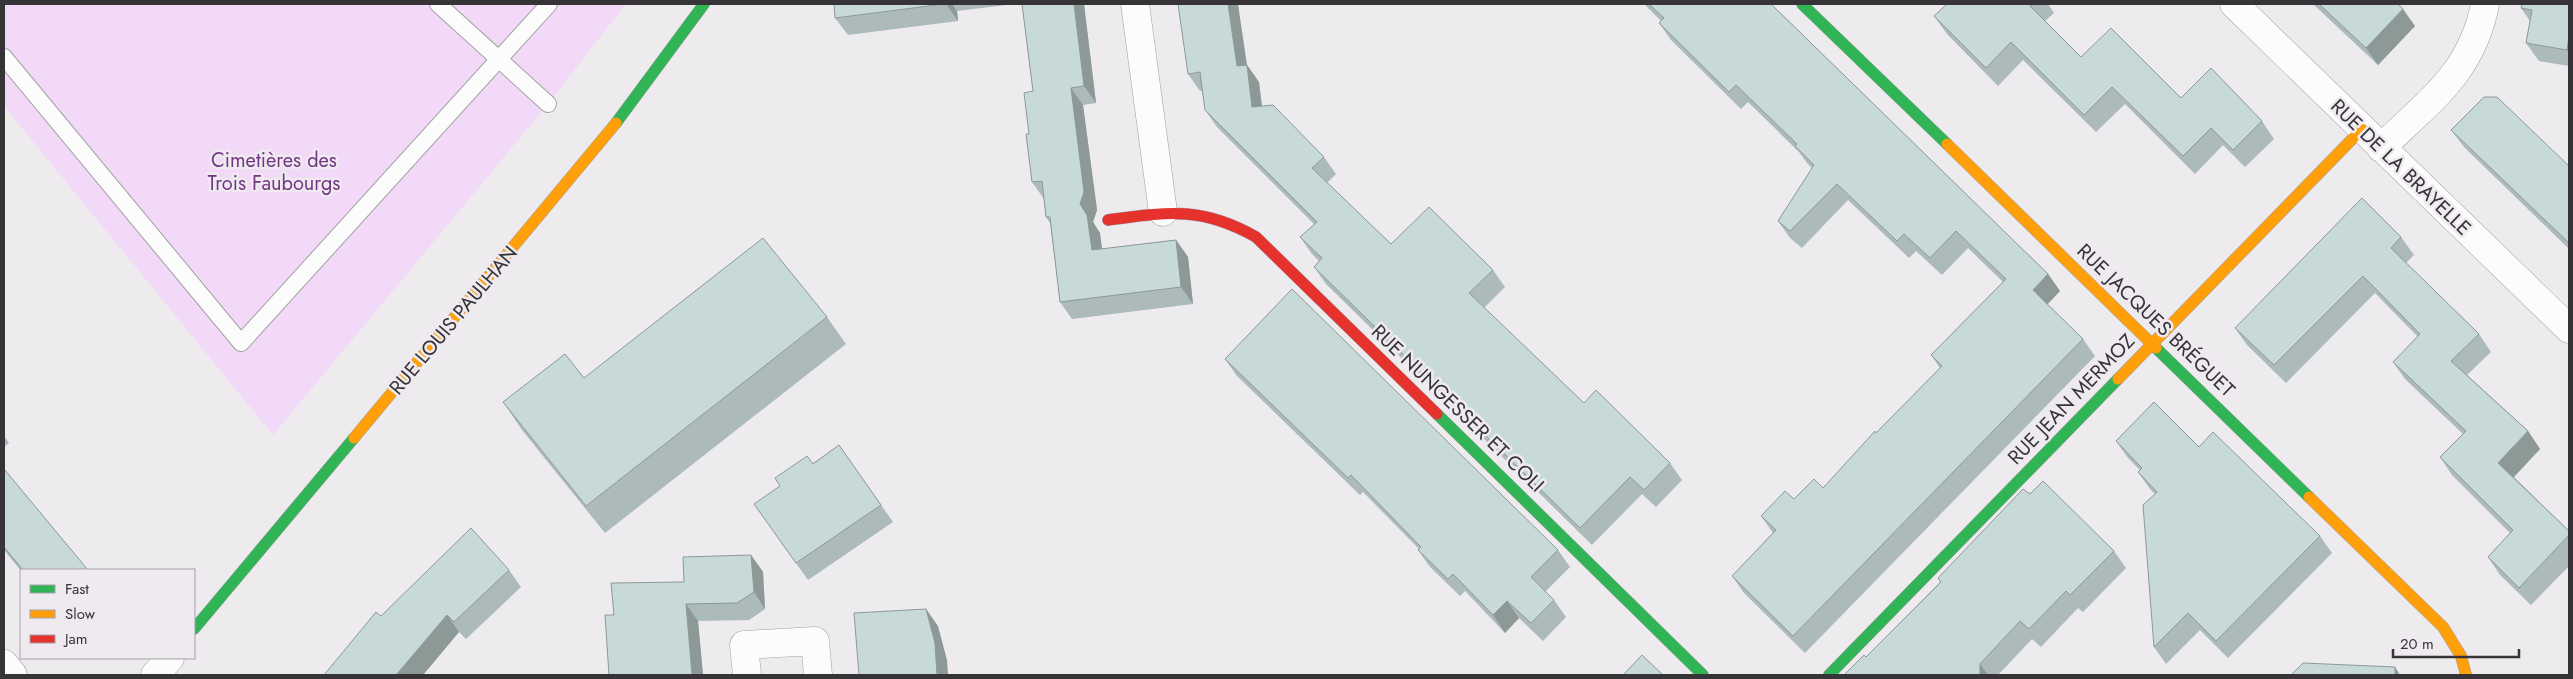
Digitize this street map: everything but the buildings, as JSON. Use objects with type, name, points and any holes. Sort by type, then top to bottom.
[{"type":"street","name":"RUE LOUIS PAULHAN","points":[[195,628],[599,146],[704,4]]},
{"type":"street","points":[[1135,4],[1163,212]]},
{"type":"street","name":"RUE JACQUES BRÉGUET","points":[[1802,4],[2152,342],[2443,627],[2461,656],[2466,675]]},
{"type":"street","name":"RUE DE LA BRAYELLE","points":[[2234,4],[2569,329]]},
{"type":"street","points":[[2372,139],[2448,83],[2464,64],[2475,43],[2485,4]]},
{"type":"street","name":"RUE JEAN MERMOZ","points":[[1830,675],[2152,342],[2372,139]]},
{"type":"street","name":"RUE NUNGESSER ET COLI","points":[[1108,220],[1163,212],[1208,214],[1222,218],[1256,236],[1703,675]]},
{"type":"street","points":[[747,675],[744,645],[815,641],[818,675]]},
{"type":"street","points":[[155,675],[169,659]]},
{"type":"street","points":[[4,664],[13,675]]},
{"type":"lane","points":[[438,4],[548,104]]},
{"type":"lane","points":[[4,57],[241,343],[549,4]]},
{"type":"green space","name":"Cimetières des Trois Faubourgs","points":[[4,4],[626,4],[548,104],[273,435],[4,106]]},
{"type":"traffic: fast","points":[[616,123],[704,4]]},
{"type":"traffic: fast","points":[[1802,4],[1947,144]]},
{"type":"traffic: fast","points":[[2156,348],[2309,497]]},
{"type":"traffic: fast","points":[[1829,675],[2118,379]]},
{"type":"traffic: fast","points":[[1437,414],[1703,675]]},
{"type":"traffic: fast","points":[[195,628],[354,438]]},
{"type":"traffic: slow","points":[[354,438],[616,123]]},
{"type":"traffic: slow","points":[[2118,379],[2362,129]]},
{"type":"traffic: slow","points":[[1947,144],[2156,348]]},
{"type":"traffic: slow","points":[[2309,497],[2443,627],[2461,656],[2466,675]]},
{"type":"traffic: jam","points":[[1108,220],[1149,215],[1184,214],[1218,220],[1256,237],[1437,414]]}]
